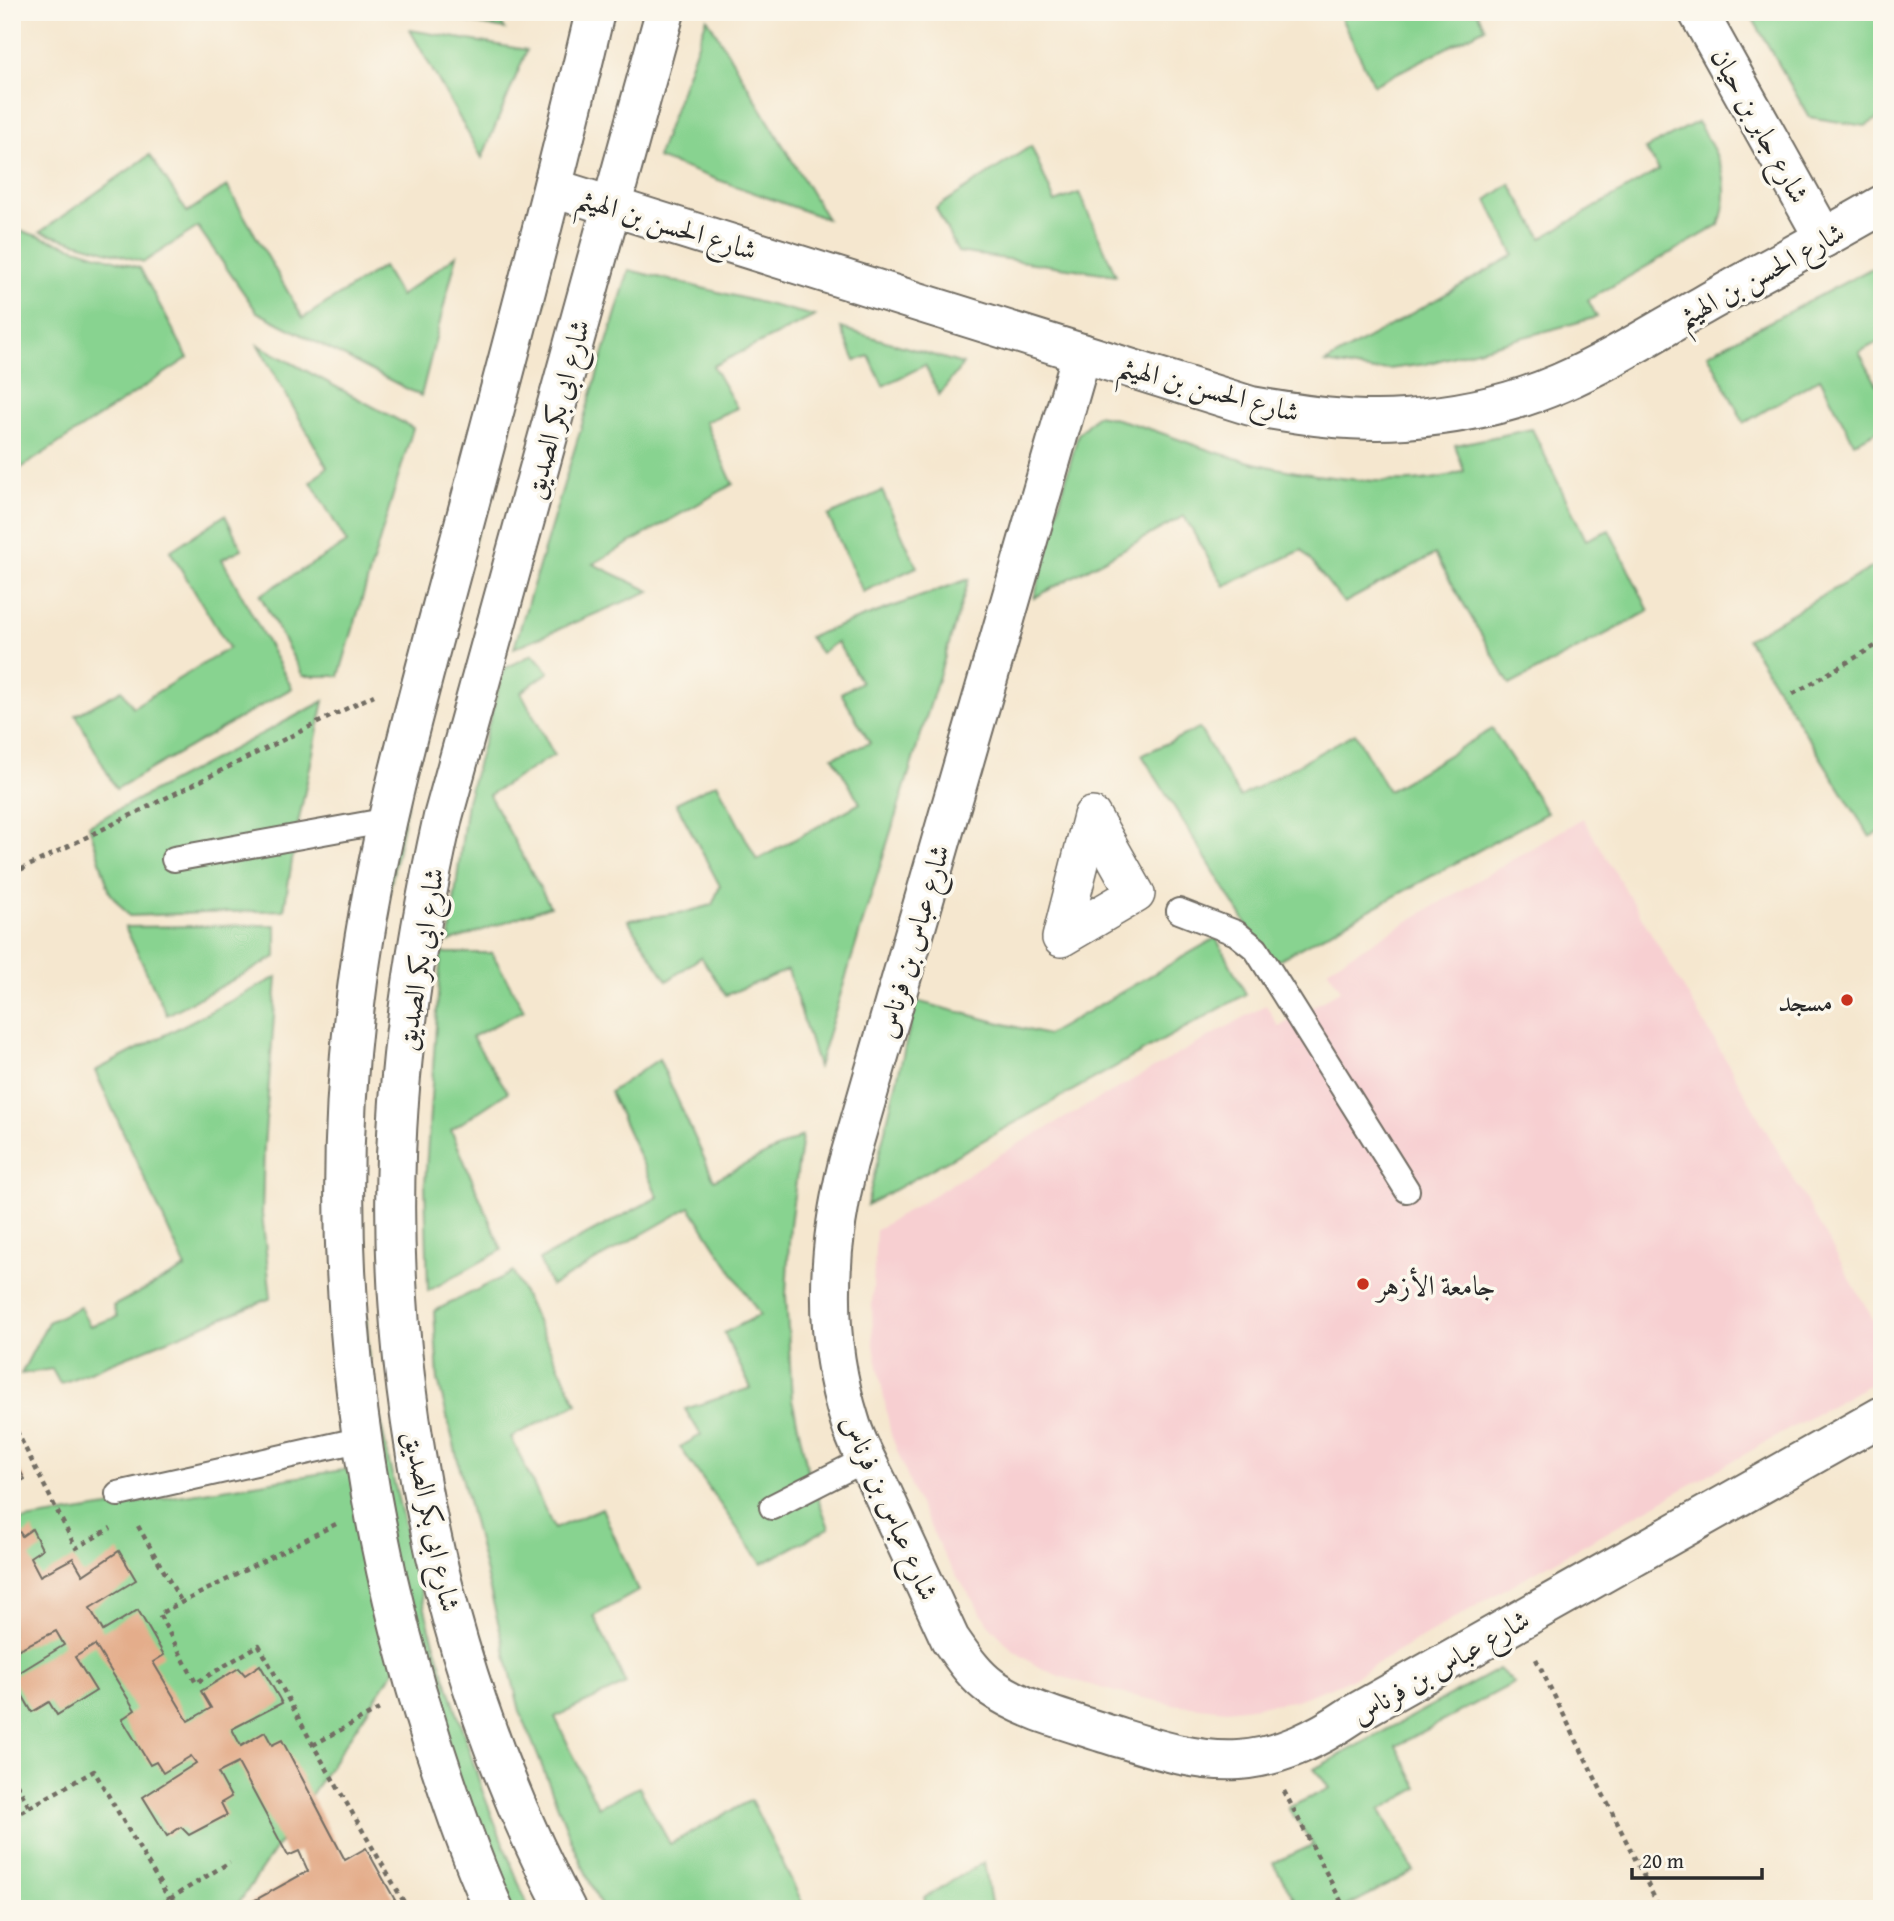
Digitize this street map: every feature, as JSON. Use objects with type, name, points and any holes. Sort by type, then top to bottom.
[{"type":"street","name":"شارع ابى بكر الصديق","points":[[494,1909],[450,1794],[416,1689],[388,1582],[373,1505],[352,1363],[345,1267],[343,1162],[358,982],[373,884],[425,669],[554,188],[595,12]]},
{"type":"street","name":"شارع ابى بكر الصديق","points":[[566,1909],[508,1783],[473,1686],[444,1588],[422,1487],[407,1392],[398,1296],[396,1172],[399,1103],[408,1006],[422,911],[443,817],[665,12]]},
{"type":"street","name":"شارع جابر بن حيان","points":[[1698,12],[1824,238]]},
{"type":"street","name":"شارع الحسن بن الهيثم","points":[[554,188],[1251,406],[1301,415],[1353,420],[1404,419],[1455,413],[1507,401],[1558,384],[1606,361],[1882,205]]},
{"type":"street","name":"شارع عباس بن فرناس","points":[[1082,353],[839,1201],[833,1240],[832,1327],[838,1375],[850,1422],[950,1639],[967,1663],[988,1685],[1035,1711],[1168,1752],[1204,1759],[1240,1760],[1265,1755],[1303,1744],[1328,1731],[1882,1416]]},
{"type":"lane","points":[[174,859],[389,820]]},
{"type":"lane","points":[[1178,911],[1236,933],[1256,949],[1408,1190]]},
{"type":"lane","points":[[118,1494],[363,1439]]},
{"type":"lane","points":[[772,1507],[866,1459]]},
{"type":"path","points":[[1793,694],[1882,642]]},
{"type":"path","points":[[12,874],[425,669]]},
{"type":"path","points":[[12,1422],[76,1548],[121,1522]]},
{"type":"path","points":[[373,1505],[159,1614],[196,1683],[260,1645],[313,1745],[408,1909]]},
{"type":"path","points":[[132,1516],[181,1601]]},
{"type":"path","points":[[1518,1622],[1660,1909]]},
{"type":"path","points":[[313,1745],[416,1689]]},
{"type":"path","points":[[1265,1755],[1345,1909]]},
{"type":"path","points":[[12,1817],[94,1771],[169,1899]]},
{"type":"path","points":[[12,1775],[29,1807]]},
{"type":"path","points":[[153,1909],[230,1862]]},
{"type":"shaded area","name":"جامعة الأزهر","points":[[1583,818],[1729,1065],[1882,1335],[1882,1377],[1349,1680],[1294,1701],[1227,1710],[1172,1704],[1059,1676],[1014,1651],[988,1624],[946,1559],[914,1494],[891,1435],[873,1340],[876,1230],[1004,1152],[1266,1005],[1279,1027],[1341,990],[1327,969]]},
{"type":"green space","points":[[422,12],[496,12],[505,29],[422,13]]},
{"type":"green space","points":[[1338,12],[1477,12],[1485,28],[1374,85]]},
{"type":"green space","points":[[1749,12],[1882,12],[1882,116],[1865,126],[1809,117]]},
{"type":"green space","points":[[707,18],[827,219],[657,158]]},
{"type":"green space","points":[[410,30],[527,50],[482,158]]},
{"type":"green space","points":[[1697,122],[1718,159],[1725,183],[1719,225],[1588,300],[1597,317],[1426,364],[1374,371],[1325,363],[1514,255],[1487,200],[1510,184],[1542,238],[1659,170],[1645,149]]},
{"type":"green space","points":[[1031,146],[1055,202],[1079,193],[1116,275],[958,252],[936,208]]},
{"type":"green space","points":[[150,155],[187,212],[227,186],[303,318],[383,267],[400,296],[457,255],[421,396],[257,312],[198,227],[144,262],[40,232]]},
{"type":"green space","points":[[12,228],[140,268],[188,358],[12,474]]},
{"type":"green space","points":[[1882,263],[1882,340],[1859,352],[1882,394],[1882,428],[1854,443],[1820,378],[1744,423],[1708,354]]},
{"type":"green space","points":[[629,270],[815,316],[713,366],[737,408],[705,422],[733,484],[593,564],[650,591],[514,648]]},
{"type":"green space","points":[[546,298],[429,696],[374,967],[355,1137],[369,1365],[389,1462],[430,1629],[482,1790],[529,1909],[499,1909],[409,1648],[235,1909],[12,1909],[12,1522],[362,1467],[336,1045],[510,317]]},
{"type":"green space","points":[[841,328],[963,364],[939,395],[925,365],[883,386],[869,356],[855,361]]},
{"type":"green space","points":[[258,345],[413,428],[339,676],[303,676],[260,595],[347,543],[311,482],[327,467]]},
{"type":"green space","points":[[1097,415],[1142,426],[1241,460],[1305,473],[1375,481],[1438,478],[1464,471],[1455,445],[1532,429],[1586,540],[1609,530],[1649,611],[1510,685],[1435,554],[1344,603],[1302,550],[1224,586],[1184,516],[1034,598],[1078,434]]},
{"type":"green space","points":[[882,491],[917,567],[863,592],[828,516]]},
{"type":"green space","points":[[225,515],[242,549],[222,559],[292,688],[116,789],[76,715],[122,690],[133,707],[229,648],[170,551]]},
{"type":"green space","points":[[1882,562],[1882,831],[1870,837],[1747,639]]},
{"type":"green space","points":[[969,579],[818,1067],[788,970],[726,995],[701,957],[667,981],[628,920],[686,912],[712,905],[720,886],[676,803],[717,783],[757,860],[860,803],[833,757],[870,743],[841,693],[861,682],[837,642],[821,653],[809,637]]},
{"type":"green space","points":[[533,654],[549,672],[521,692],[554,755],[489,795],[550,906],[449,942],[467,801],[504,669]]},
{"type":"green space","points":[[324,701],[298,824],[284,910],[129,916],[110,893],[89,825]]},
{"type":"green space","points":[[1199,728],[1240,797],[1355,733],[1388,791],[1492,729],[1547,813],[1271,964],[1142,755]]},
{"type":"green space","points":[[276,925],[276,957],[167,1015],[125,927]]},
{"type":"green space","points":[[1216,938],[1246,994],[867,1205],[916,1001],[1047,1035]]},
{"type":"green space","points":[[441,953],[492,953],[524,1010],[472,1037],[508,1092],[451,1130],[502,1250],[428,1291],[425,1184]]},
{"type":"green space","points":[[277,977],[264,1147],[262,1214],[271,1298],[60,1384],[52,1369],[21,1374],[48,1322],[80,1307],[90,1326],[117,1317],[113,1306],[186,1268],[95,1071]]},
{"type":"green space","points":[[659,1059],[714,1180],[802,1136],[790,1225],[786,1295],[792,1399],[808,1471],[829,1528],[762,1564],[680,1447],[701,1435],[685,1409],[751,1388],[724,1333],[760,1315],[690,1207],[551,1286],[539,1260],[658,1197],[610,1092]]},
{"type":"green space","points":[[513,1272],[577,1404],[511,1437],[554,1529],[602,1508],[638,1591],[594,1616],[626,1684],[555,1717],[598,1807],[639,1787],[670,1844],[751,1800],[803,1904],[794,1909],[602,1909],[573,1844],[520,1711],[438,1380],[434,1311]]},
{"type":"green space","points":[[1499,1669],[1514,1683],[1396,1746],[1418,1788],[1380,1810],[1414,1871],[1342,1909],[1297,1909],[1299,1907],[1273,1863],[1313,1845],[1288,1808],[1330,1788],[1314,1769]]},
{"type":"green space","points":[[984,1862],[992,1909],[928,1909],[924,1898]]},
{"type":"building","points":[[12,1457],[25,1479],[12,1486]]},
{"type":"building","points":[[12,1519],[22,1536],[32,1529],[42,1549],[30,1557],[40,1576],[73,1558],[83,1575],[119,1551],[136,1580],[90,1608],[103,1631],[138,1610],[164,1655],[153,1662],[188,1721],[211,1708],[201,1691],[239,1668],[245,1675],[260,1665],[282,1703],[232,1729],[241,1746],[265,1732],[272,1745],[282,1740],[345,1860],[366,1848],[400,1909],[346,1909],[344,1906],[339,1909],[239,1909],[308,1871],[299,1851],[288,1856],[238,1763],[218,1773],[231,1797],[221,1803],[227,1815],[189,1835],[181,1827],[167,1836],[143,1797],[196,1763],[191,1756],[163,1773],[156,1762],[150,1765],[122,1719],[135,1710],[95,1645],[75,1657],[96,1691],[57,1715],[49,1702],[32,1712],[12,1677],[64,1645],[56,1631],[15,1651],[12,1646]]},
{"type":"place","name":"مسجد","points":[[1847,1000]]},
{"type":"place","name":"جامعة الأزهر","points":[[1363,1284]]}]
